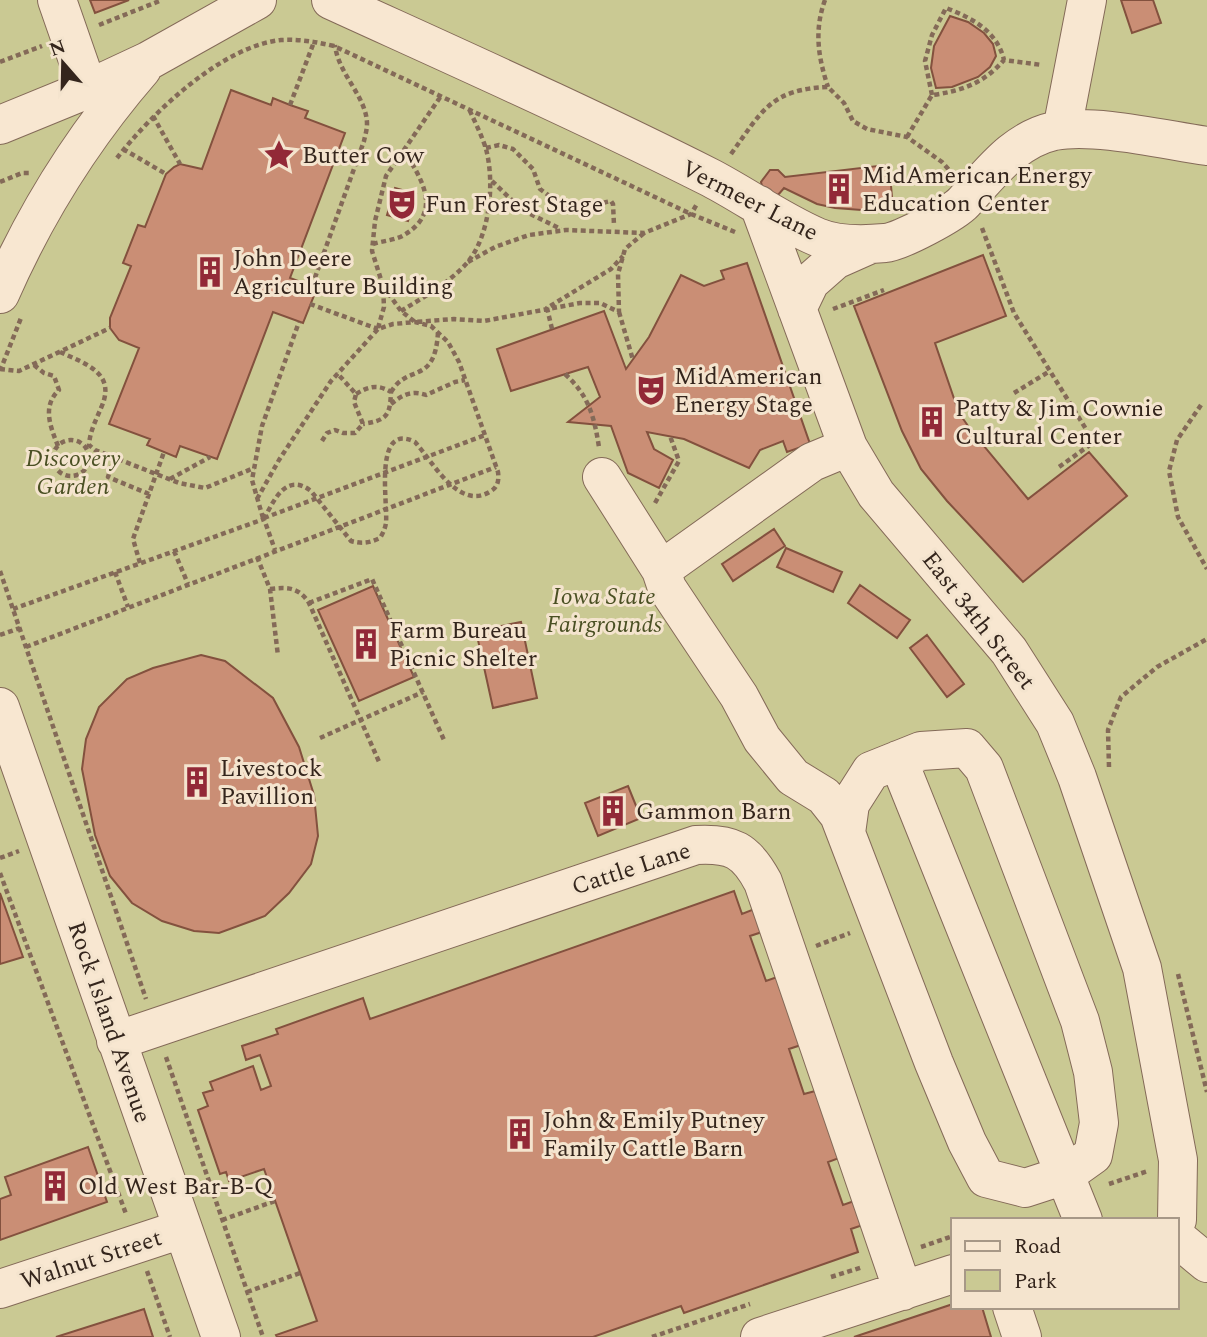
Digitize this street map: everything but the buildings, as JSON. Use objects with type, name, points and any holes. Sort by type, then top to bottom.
[{"type":"lane","points":[[57,0],[88,89]]},
{"type":"lane","points":[[0,125],[148,61],[257,0]]},
{"type":"lane","points":[[1062,130],[1087,0]]},
{"type":"lane","name":"Vermeer Lane","points":[[342,5],[562,106],[712,179],[818,238],[843,245],[889,243],[915,232],[964,203],[1005,157],[1034,138],[1062,130],[1088,129],[1207,146]]},
{"type":"lane","points":[[11,304],[20,247],[64,172],[114,101],[148,61]]},
{"type":"lane","name":"East 34th Street","points":[[759,205],[848,447],[876,494],[1009,651],[1055,723],[1077,777],[1142,968],[1178,1160],[1177,1218]]},
{"type":"lane","points":[[797,309],[810,282],[835,260],[872,244]]},
{"type":"lane","points":[[661,570],[812,462],[848,447]]},
{"type":"lane","points":[[602,477],[661,570],[667,588],[739,696],[762,739],[793,777],[824,796],[839,815],[934,1063],[967,1142],[986,1178],[1025,1188],[1065,1175],[1093,1155],[1099,1123],[1093,1072],[1080,1021],[984,768],[967,748],[921,751],[872,771],[850,804],[846,833]]},
{"type":"lane","name":"Rock Island Avenue","points":[[0,707],[220,1337]]},
{"type":"lane","points":[[898,760],[1082,1218]]},
{"type":"lane","name":"Cattle Lane","points":[[116,1041],[696,845],[719,844],[736,849],[753,863],[763,882],[903,1291]]},
{"type":"lane","name":"Walnut Street","points":[[0,1289],[182,1229]]},
{"type":"lane","points":[[1179,1240],[1207,1263]]},
{"type":"lane","points":[[760,1337],[951,1274]]},
{"type":"lane","points":[[1013,1309],[1022,1337]]},
{"type":"path","points":[[825,0],[819,16],[819,60],[828,87],[844,103],[853,121],[867,129],[907,136],[942,162],[970,194],[1014,313],[1094,442],[1059,467]]},
{"type":"path","points":[[312,286],[364,141],[367,124],[365,109],[338,62],[334,46],[340,30],[342,5]]},
{"type":"path","points":[[907,136],[932,95],[925,61],[932,35],[946,8],[967,16],[990,32],[1001,46],[1004,60]]},
{"type":"path","points":[[110,166],[153,116],[177,94],[229,59],[277,41],[301,39],[334,46],[691,214]]},
{"type":"path","points":[[290,105],[314,42]]},
{"type":"path","points":[[1004,60],[1074,69]]},
{"type":"path","points":[[932,95],[955,92],[990,76],[1004,60]]},
{"type":"path","points":[[633,360],[619,313],[618,274],[625,249],[645,233],[691,214],[712,179],[765,107],[781,97],[810,88],[828,87]]},
{"type":"path","points":[[257,499],[279,460],[337,373],[378,329],[384,307],[383,286],[372,251],[375,220],[386,176],[441,96]]},
{"type":"path","points":[[468,262],[485,228],[492,180],[485,148],[469,109]]},
{"type":"path","points":[[153,116],[180,164]]},
{"type":"path","points":[[485,148],[499,145],[513,149],[533,169],[540,189],[552,198],[560,197],[562,206],[568,208],[581,203],[589,206],[611,201],[614,225]]},
{"type":"path","points":[[123,149],[166,174]]},
{"type":"path","points":[[373,244],[403,236],[423,219],[427,197],[420,176],[403,150]]},
{"type":"path","points":[[492,180],[522,210],[566,230]]},
{"type":"path","points":[[401,311],[439,288],[468,262],[495,247],[529,235],[566,230],[645,233]]},
{"type":"path","points":[[547,308],[611,269],[624,256]]},
{"type":"path","points":[[264,519],[281,491],[294,484],[302,484],[351,541],[371,543],[380,538],[384,531],[386,508],[386,458],[396,439],[407,438],[415,442],[450,484],[466,496],[481,496],[494,489],[499,480],[459,362],[448,342],[431,326],[415,322],[401,311],[383,286]]},
{"type":"path","points":[[310,304],[378,329],[415,322],[454,319],[484,321],[580,303],[600,303],[619,313]]},
{"type":"path","points":[[11,304],[0,370],[19,371],[110,328]]},
{"type":"path","points":[[547,308],[552,329]]},
{"type":"path","points":[[275,550],[251,480],[262,426],[299,322]]},
{"type":"path","points":[[322,441],[327,433],[335,430],[355,433],[363,424],[382,420],[387,415],[391,392],[396,384],[423,372],[430,363],[437,349],[438,332]]},
{"type":"path","points":[[60,352],[93,367],[104,380],[106,399],[90,435],[89,447],[89,460],[84,471],[73,477],[61,474],[54,465],[53,453],[58,446],[71,440],[83,444],[89,447],[95,450],[170,479],[205,488],[254,468]]},
{"type":"path","points":[[34,365],[44,373],[54,376],[58,382],[60,390],[48,407],[50,425],[58,446]]},
{"type":"path","points":[[1014,393],[1050,371]]},
{"type":"path","points":[[337,373],[356,394]]},
{"type":"path","points":[[390,405],[402,395],[418,392],[426,395],[465,380]]},
{"type":"path","points":[[363,424],[354,402],[356,394],[366,387],[382,386],[391,392]]},
{"type":"path","points":[[1201,405],[1178,440],[1169,471],[1178,517],[1207,569]]},
{"type":"path","points":[[13,609],[318,500],[485,435]]},
{"type":"path","points":[[140,563],[133,539],[164,452]]},
{"type":"path","points":[[114,457],[108,477],[149,494]]},
{"type":"path","points":[[170,479],[210,457]]},
{"type":"path","points":[[26,647],[338,525],[496,467]]},
{"type":"path","points":[[174,551],[188,584]]},
{"type":"path","points":[[257,557],[270,589],[278,656]]},
{"type":"path","points":[[0,570],[263,1337]]},
{"type":"path","points":[[115,572],[128,607]]},
{"type":"path","points":[[309,603],[372,579],[444,740]]},
{"type":"path","points":[[270,589],[289,587],[303,594],[309,603],[380,764]]},
{"type":"path","points":[[0,635],[20,628]]},
{"type":"path","points":[[1109,769],[1108,730],[1121,696],[1157,667],[1207,639]]},
{"type":"path","points":[[320,738],[423,692]]},
{"type":"path","points":[[0,873],[170,1337]]},
{"type":"path","points":[[811,947],[846,935]]},
{"type":"path","points":[[222,1220],[275,1201]]},
{"type":"path","points":[[247,1292],[300,1273]]},
{"type":"green space","name":"Iowa State Fairgrounds","points":[[0,0],[1207,0],[1207,1337],[0,1337]]},
{"type":"place","name":"Butter Cow","points":[[279,155]]},
{"type":"place","name":"MidAmerican Energy Education Center","points":[[839,189]]},
{"type":"place","name":"Fun Forest Stage","points":[[402,204]]},
{"type":"place","name":"John Deere Agriculture Building","points":[[210,272]]},
{"type":"place","name":"MidAmerican Energy Stage","points":[[651,390]]},
{"type":"place","name":"Patty & Jim Cownie Cultural Center","points":[[932,422]]},
{"type":"place","name":"Farm Bureau Picnic Shelter","points":[[366,644]]},
{"type":"place","name":"Livestock Pavillion","points":[[197,782]]},
{"type":"place","name":"Gammon Barn","points":[[613,811]]},
{"type":"place","name":"John & Emily Putney Family Cattle Barn","points":[[520,1134]]},
{"type":"place","name":"Old West Bar-B-Q","points":[[55,1186]]},
{"type":"park label","name":"Discovery Garden","points":[[73,472]]}]
